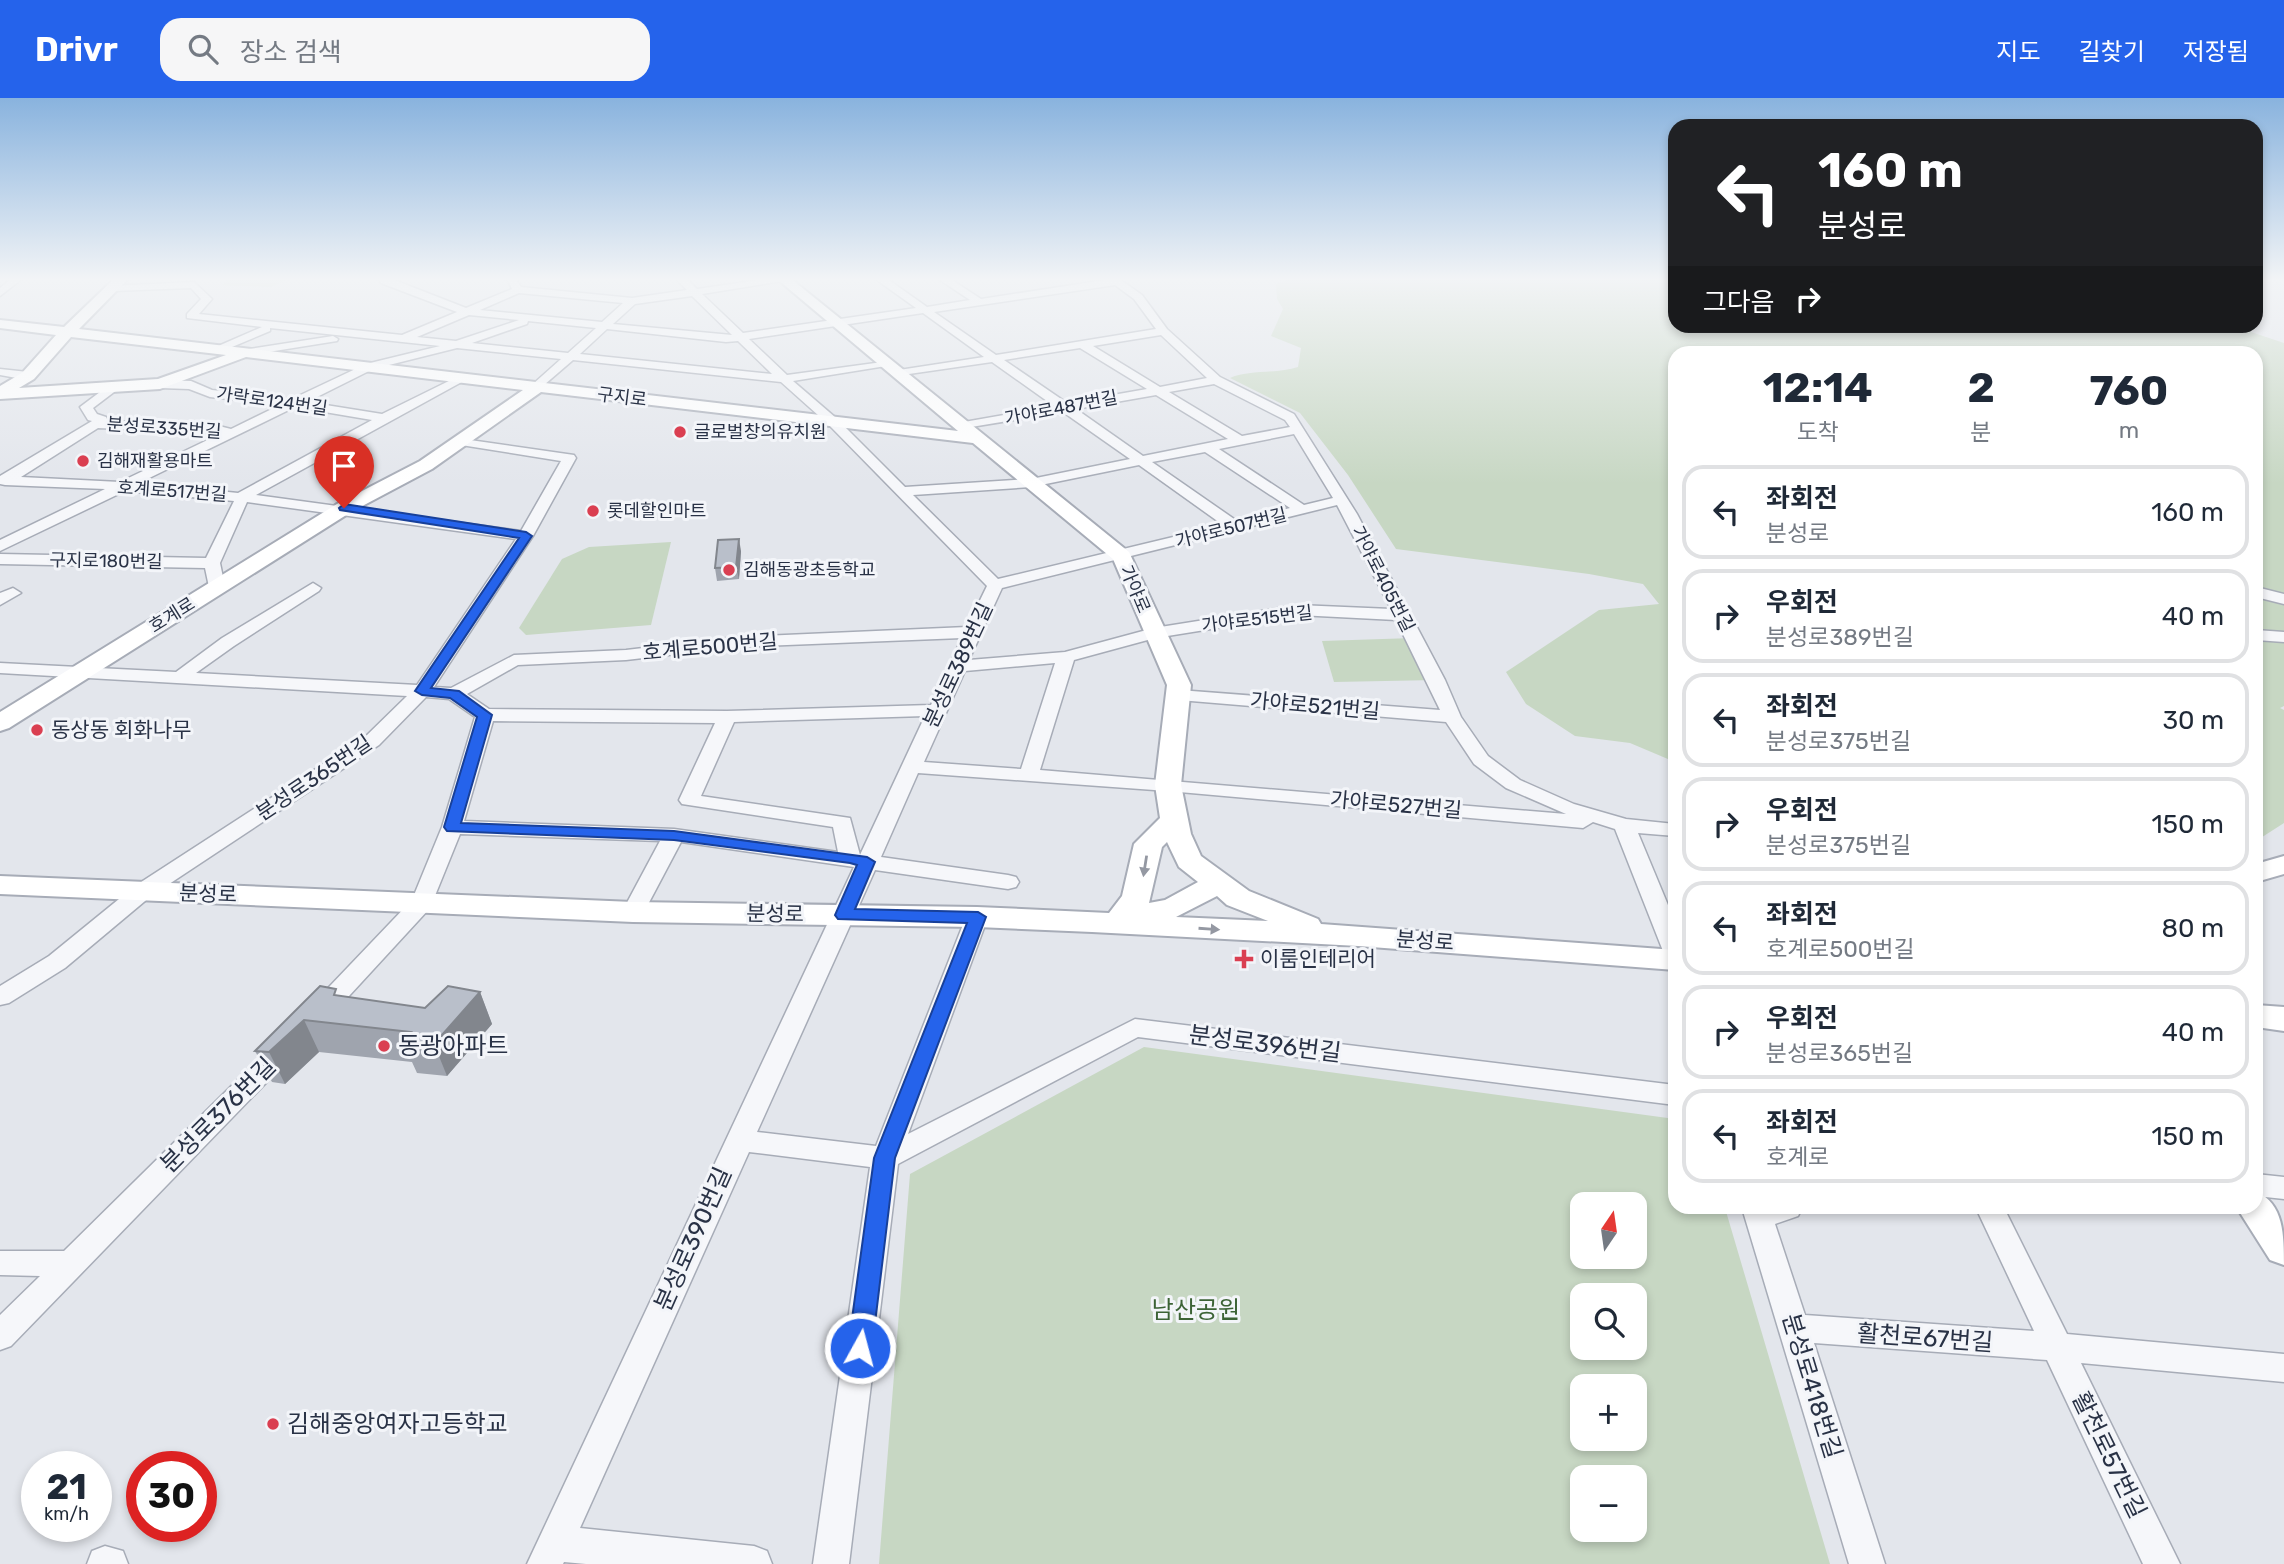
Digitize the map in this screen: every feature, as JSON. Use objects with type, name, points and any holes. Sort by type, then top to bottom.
[{"type":"main road","points":[[0,394],[27,376],[54,346]]},
{"type":"main road","name":"구지로","points":[[197,346],[344,363],[369,360],[463,378],[537,387],[832,422],[971,432]]},
{"type":"main road","name":"가야로","points":[[866,346],[1122,556],[1179,685],[1168,785],[1177,834],[1189,860],[1238,898],[1299,924],[1358,936]]},
{"type":"main road","name":"가락로124번길","points":[[0,394],[160,384],[249,352]]},
{"type":"main road","name":"호계로","points":[[0,723],[344,508],[426,465],[537,387]]},
{"type":"main road","points":[[1122,917],[1138,898],[1148,844],[1175,820]]},
{"type":"main road","points":[[2263,871],[2284,865]]},
{"type":"main road","points":[[1091,922],[1174,908],[1217,884]]},
{"type":"main road","name":"분성로","points":[[0,885],[633,912],[978,917],[1091,922],[1358,936],[1668,959]]},
{"type":"main road","points":[[2263,1018],[2284,1019]]},
{"type":"main road","points":[[2261,1214],[2284,1249]]},
{"type":"street","points":[[220,349],[226,346]]},
{"type":"street","name":"구지로","points":[[249,352],[280,346]]},
{"type":"street","name":"구지로","points":[[369,360],[403,361],[455,346]]},
{"type":"street","points":[[475,346],[784,379],[995,359],[1068,346]]},
{"type":"street","points":[[481,347],[491,346]]},
{"type":"street","name":"호계로","points":[[537,387],[582,346]]},
{"type":"street","points":[[749,346],[832,422],[995,585]]},
{"type":"street","points":[[977,346],[1236,527]]},
{"type":"street","points":[[1086,346],[1240,441]]},
{"type":"street","name":"가야로405번길","points":[[1180,346],[1216,380],[1290,417],[1341,500],[1403,615],[1451,717],[1481,760],[1513,784],[1567,808],[1624,825],[1668,829]]},
{"type":"street","name":"구지로180번길","points":[[0,546],[293,403],[369,360]]},
{"type":"street","points":[[0,372],[27,376]]},
{"type":"street","points":[[217,587],[212,563],[243,496],[463,378]]},
{"type":"street","name":"가야로487번길","points":[[971,432],[1066,407],[1216,380]]},
{"type":"street","name":"가락로124번길","points":[[160,384],[191,385],[210,393],[384,418]]},
{"type":"street","name":"분성로335번길","points":[[2,481],[102,420],[92,416],[86,407],[116,386]]},
{"type":"street","name":"분성로335번길","points":[[96,424],[215,429],[232,433]]},
{"type":"street","points":[[901,491],[1031,483],[1298,429]]},
{"type":"street","name":"분성로365번길","points":[[0,998],[57,962],[143,891],[372,741],[422,691],[526,536],[569,458],[461,441]]},
{"type":"street","points":[[1207,447],[1302,510]]},
{"type":"street","name":"호계로517번길","points":[[2,481],[243,496],[344,508]]},
{"type":"street","name":"가야로507번길","points":[[1122,556],[1341,500]]},
{"type":"street","points":[[344,508],[526,536]]},
{"type":"street","name":"분성로389번길","points":[[844,915],[858,860],[912,767],[995,585],[1122,556]]},
{"type":"street","name":"구지로180번길","points":[[0,559],[212,563]]},
{"type":"street","points":[[180,678],[201,658],[278,613],[313,588]]},
{"type":"street","points":[[2263,594],[2284,599]]},
{"type":"street","name":"가야로515번길","points":[[957,666],[1066,657],[1154,633],[1298,610],[1403,615]]},
{"type":"street","name":"호계로500번길","points":[[454,694],[514,660],[626,655],[737,642],[975,632]]},
{"type":"street","points":[[2263,636],[2284,637]]},
{"type":"street","points":[[1028,777],[1066,657]]},
{"type":"street","points":[[0,668],[454,694],[485,715],[727,716],[936,710]]},
{"type":"street","name":"가야로521번길","points":[[1179,695],[1451,717]]},
{"type":"street","points":[[422,903],[452,827],[485,715]]},
{"type":"street","points":[[727,716],[689,800],[843,822],[858,860]]},
{"type":"street","name":"가야로527번길","points":[[912,767],[1168,785],[1624,825]]},
{"type":"street","points":[[1624,825],[1668,934]]},
{"type":"street","points":[[452,827],[674,835],[1008,882]]},
{"type":"street","points":[[633,912],[674,835]]},
{"type":"street","name":"분성로376번길","points":[[0,1336],[351,982],[422,903]]},
{"type":"street","name":"분성로390번길","points":[[550,1554],[738,1140],[844,915]]},
{"type":"street","points":[[831,1564],[885,1158],[978,917]]},
{"type":"street","name":"분성로396번길","points":[[885,1158],[1135,1028],[1668,1094]]},
{"type":"street","points":[[738,1140],[885,1158]]},
{"type":"street","points":[[2263,1186],[2284,1188]]},
{"type":"street","name":"분성로418번길","points":[[1769,1214],[1794,1328],[1867,1564]]},
{"type":"street","points":[[1993,1214],[2057,1347]]},
{"type":"street","points":[[0,1263],[69,1264]]},
{"type":"street","name":"활천로67번길","points":[[1794,1328],[2057,1347],[2284,1368]]},
{"type":"street","name":"활천로57번길","points":[[2057,1347],[2162,1564]]},
{"type":"street","points":[[550,1554],[754,1564]]},
{"type":"green space","points":[[1297,346],[1668,346],[1668,759],[1630,743],[1575,736],[1526,704],[1506,672],[1599,610],[1659,604],[1643,584],[1589,574],[1396,549],[1348,475],[1300,413],[1230,378],[1298,367],[1301,348]]},
{"type":"green space","points":[[2263,346],[2284,346],[2284,706],[2280,708],[2284,710],[2284,823],[2263,836]]},
{"type":"green space","points":[[671,542],[651,625],[526,635],[519,628],[562,559],[589,547]]},
{"type":"green space","points":[[1413,638],[1436,680],[1334,682],[1322,641]]},
{"type":"green space","name":"남산공원","points":[[1144,1047],[1668,1118],[1668,1214],[1727,1214],[1830,1564],[879,1564],[910,1174]]},
{"type":"building","points":[[739,539],[736,567],[715,568],[718,540]]},
{"type":"building","points":[[320,986],[336,989],[334,995],[425,1008],[448,986],[480,992],[434,1044],[403,1041],[411,1032],[304,1020],[269,1052],[255,1051]]},
{"type":"place","name":"글로벌창의유치원","points":[[680,432]]},
{"type":"place","name":"김해재활용마트","points":[[83,461]]},
{"type":"place","name":"롯데할인마트","points":[[593,511]]},
{"type":"place","name":"김해동광초등학교","points":[[729,570]]},
{"type":"place","name":"동상동 회화나무","points":[[37,730]]},
{"type":"place","name":"이룸인테리어","points":[[1244,959]]},
{"type":"place","name":"동광아파트","points":[[384,1046]]},
{"type":"place","name":"김해중앙여자고등학교","points":[[273,1424]]},
{"type":"route","points":[[344,508],[526,536],[422,691],[454,694],[485,715],[452,827],[674,835],[850,859],[867,862],[844,915],[978,917],[885,1158],[860,1348]]}]
